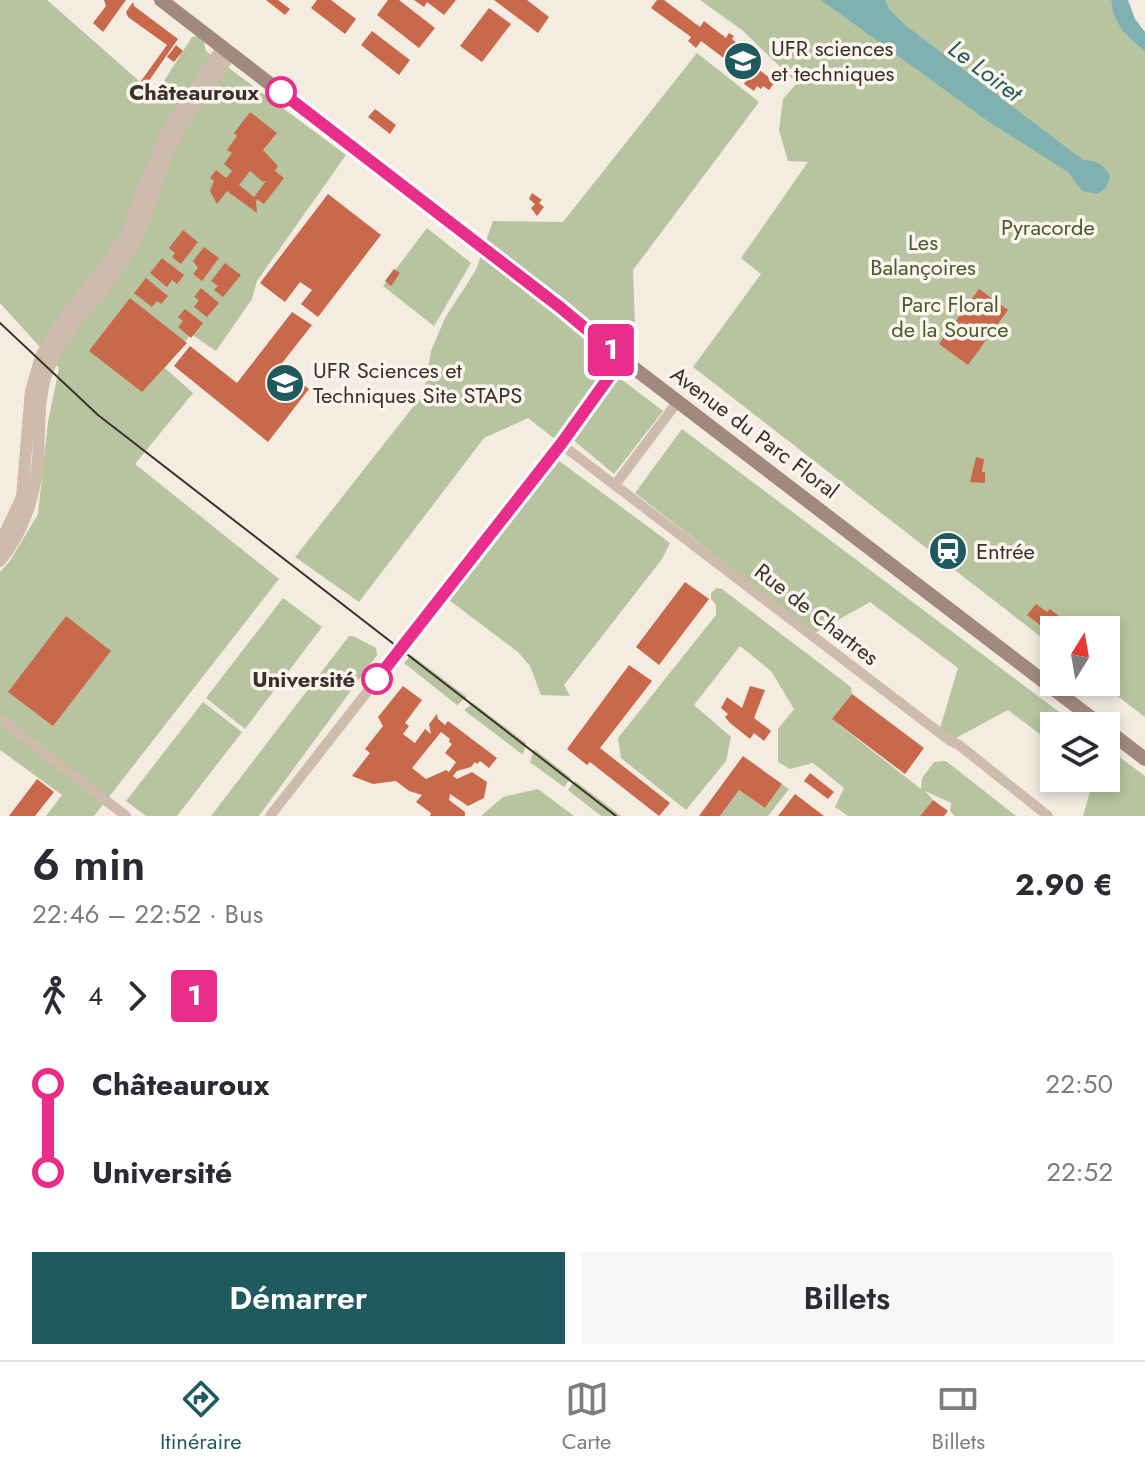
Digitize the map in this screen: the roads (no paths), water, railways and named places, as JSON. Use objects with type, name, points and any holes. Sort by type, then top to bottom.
[{"type":"main road","name":"Avenue du Parc Floral","points":[[161,0],[622,359],[1084,712]]},
{"type":"main road","name":"Avenue du Parc Floral","points":[[1120,739],[1145,759]]},
{"type":"street","points":[[0,544],[22,497],[31,391],[43,354],[53,333],[129,229],[168,130],[226,51]]},
{"type":"street","points":[[0,561],[14,544],[25,522],[38,462],[42,394],[50,365],[66,335],[129,252],[141,230],[178,132],[226,51]]},
{"type":"street","points":[[270,816],[561,444],[622,359]]},
{"type":"street","points":[[615,485],[678,401]]},
{"type":"street","name":"Rue de Chartres","points":[[561,444],[1048,816]]},
{"type":"street","points":[[0,719],[126,816]]},
{"type":"water","points":[[821,0],[885,0],[889,9],[905,25],[1083,160],[1102,165],[1110,176],[1106,188],[1097,194],[1082,191],[1068,172],[989,122]]},
{"type":"water","points":[[1111,0],[1128,0],[1135,19],[1145,32],[1145,51],[1122,29]]},
{"type":"tram line","points":[[0,323],[98,415],[616,816]]},
{"type":"place","name":"UFR sciences et techniques","points":[[743,61]]},
{"type":"place","name":"Châteauroux","points":[[281,92]]},
{"type":"place","name":"UFR Sciences et Techniques Site STAPS","points":[[285,383]]},
{"type":"place","name":"Entrée","points":[[948,551]]},
{"type":"place","name":"Université","points":[[377,679]]},
{"type":"water label","name":"Le Loiret","points":[[985,71]]},
{"type":"park label","name":"Pyracorde","points":[[1048,227]]},
{"type":"park label","name":"Les Balançoires","points":[[923,254]]},
{"type":"park label","name":"Parc Floral de la Source","points":[[950,316]]}]
